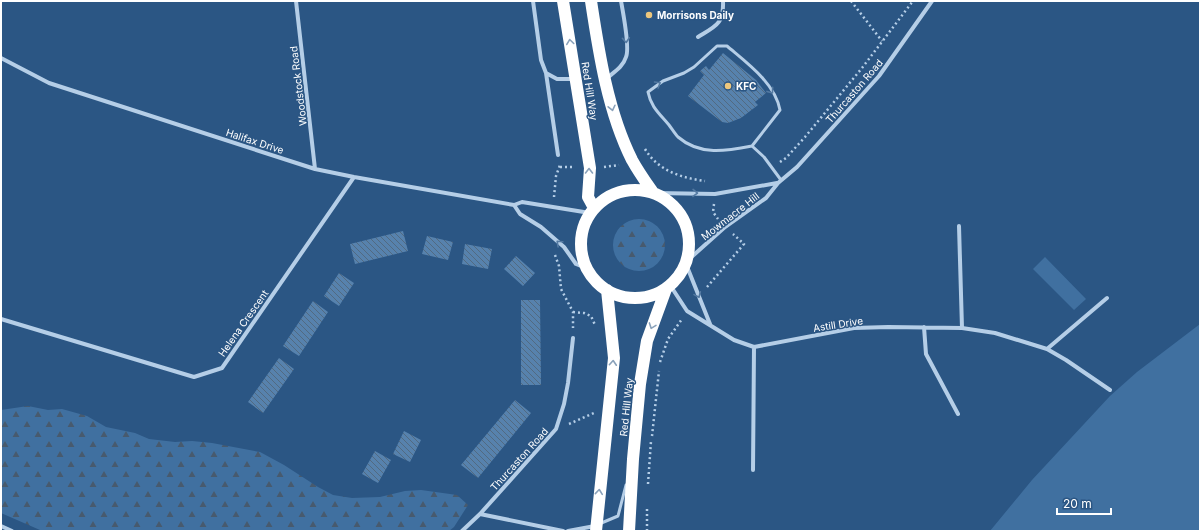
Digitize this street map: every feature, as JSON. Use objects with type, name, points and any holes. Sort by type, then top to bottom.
[{"type":"highway","name":"Red Hill Way","points":[[563,1],[590,168],[588,197],[592,211]]},
{"type":"highway","name":"Red Hill Way","points":[[591,1],[605,79],[614,116],[633,161],[654,192]]},
{"type":"highway","points":[[636,189],[654,192],[670,201],[681,213],[688,228],[690,244],[687,262],[678,278],[668,287],[652,296],[636,298],[621,296],[607,290],[592,277],[586,268],[582,256],[582,230],[592,211],[606,198],[620,191],[636,189]]},
{"type":"highway","name":"Red Hill Way","points":[[629,531],[633,458],[640,384],[647,341],[668,287]]},
{"type":"highway","name":"Red Hill Way","points":[[596,528],[614,358],[607,290]]},
{"type":"street","name":"Woodstock Road","points":[[296,1],[315,169]]},
{"type":"street","points":[[532,1],[541,60],[546,73],[558,155]]},
{"type":"street","points":[[605,79],[621,67],[627,56],[622,1]]},
{"type":"street","points":[[698,37],[718,24],[724,13],[723,1]]},
{"type":"street","name":"Thurcaston Road","points":[[780,181],[797,167],[879,76],[932,1]]},
{"type":"street","name":"Halifax Drive","points":[[1,58],[49,83],[315,169],[514,205],[522,202],[592,211]]},
{"type":"street","points":[[546,73],[557,80],[575,79]]},
{"type":"street","name":"Helena Crescent","points":[[1,319],[194,377],[222,368],[354,177]]},
{"type":"street","name":"Mowmacre Hill","points":[[654,192],[715,194],[780,181]]},
{"type":"street","name":"Mowmacre Hill","points":[[687,262],[725,228],[766,198],[780,181]]},
{"type":"street","points":[[514,205],[520,214],[541,227],[559,243],[576,264],[586,268]]},
{"type":"street","points":[[959,226],[962,328]]},
{"type":"street","points":[[687,262],[710,324]]},
{"type":"street","points":[[668,287],[687,311],[734,340],[754,347],[753,470]]},
{"type":"street","points":[[1047,349],[1107,298]]},
{"type":"street","points":[[924,327],[926,354],[958,414]]},
{"type":"street","name":"Astill Drive","points":[[754,347],[854,328],[962,328],[995,333],[1047,349],[1110,390]]},
{"type":"street","name":"Thurcaston Road","points":[[462,531],[480,514],[556,429],[564,404],[568,383],[573,338]]},
{"type":"street","points":[[480,514],[564,531]]},
{"type":"street","points":[[1,526],[12,531]]},
{"type":"street","points":[[568,531],[596,528]]},
{"type":"lane","points":[[716,46],[727,46],[759,74],[778,100],[780,110],[752,146],[724,151],[706,150],[691,146],[677,136],[659,114],[650,102],[648,92],[663,81],[684,73],[694,67],[716,46]]},
{"type":"lane","points":[[752,146],[772,167],[780,181]]},
{"type":"lane","points":[[596,528],[618,516],[633,458]]},
{"type":"path","points":[[851,1],[882,41]]},
{"type":"path","points":[[772,167],[786,158],[805,137],[862,68],[914,1]]},
{"type":"path","points":[[573,338],[573,312],[584,313],[591,316],[597,330]]},
{"type":"path","points":[[593,420],[595,406]]},
{"type":"path","points":[[556,429],[594,413]]},
{"type":"green space","points":[[639,219],[649,221],[657,227],[663,235],[665,245],[663,255],[657,263],[649,269],[639,271],[629,269],[621,263],[615,255],[613,245],[615,235],[621,227],[629,221]]},
{"type":"green space","points":[[1045,257],[1086,299],[1074,310],[1033,269]]},
{"type":"green space","points":[[1200,324],[1200,531],[990,531],[1032,480],[1110,396],[1137,372]]},
{"type":"green space","points":[[28,406],[48,410],[62,409],[87,416],[106,427],[135,433],[149,439],[175,442],[192,441],[212,443],[260,452],[333,495],[352,498],[380,497],[405,491],[421,490],[457,495],[468,505],[454,527],[449,531],[40,530],[1,513],[1,410]]},
{"type":"building","name":"KFC","points":[[723,53],[756,80],[766,93],[755,102],[758,105],[741,118],[728,123],[722,122],[688,96],[704,75],[700,71],[706,66],[709,70]]},
{"type":"building","points":[[403,231],[408,251],[355,264],[350,244]]},
{"type":"building","points":[[427,236],[453,242],[448,260],[422,254]]},
{"type":"building","points":[[465,244],[492,249],[488,269],[462,264]]},
{"type":"building","points":[[516,256],[535,273],[523,286],[504,269]]},
{"type":"building","points":[[339,273],[354,283],[339,306],[324,296]]},
{"type":"building","points":[[521,300],[540,300],[541,385],[521,385]]},
{"type":"building","points":[[313,301],[328,312],[299,356],[283,346]]},
{"type":"building","points":[[279,358],[294,369],[263,413],[248,402]]},
{"type":"building","points":[[515,400],[531,413],[478,478],[461,465]]},
{"type":"building","points":[[404,431],[421,440],[410,462],[393,454]]},
{"type":"building","points":[[375,451],[391,460],[378,483],[362,474]]},
{"type":"place","name":"Morrisons Daily","points":[[649,15]]},
{"type":"place","name":"KFC","points":[[728,86]]}]
